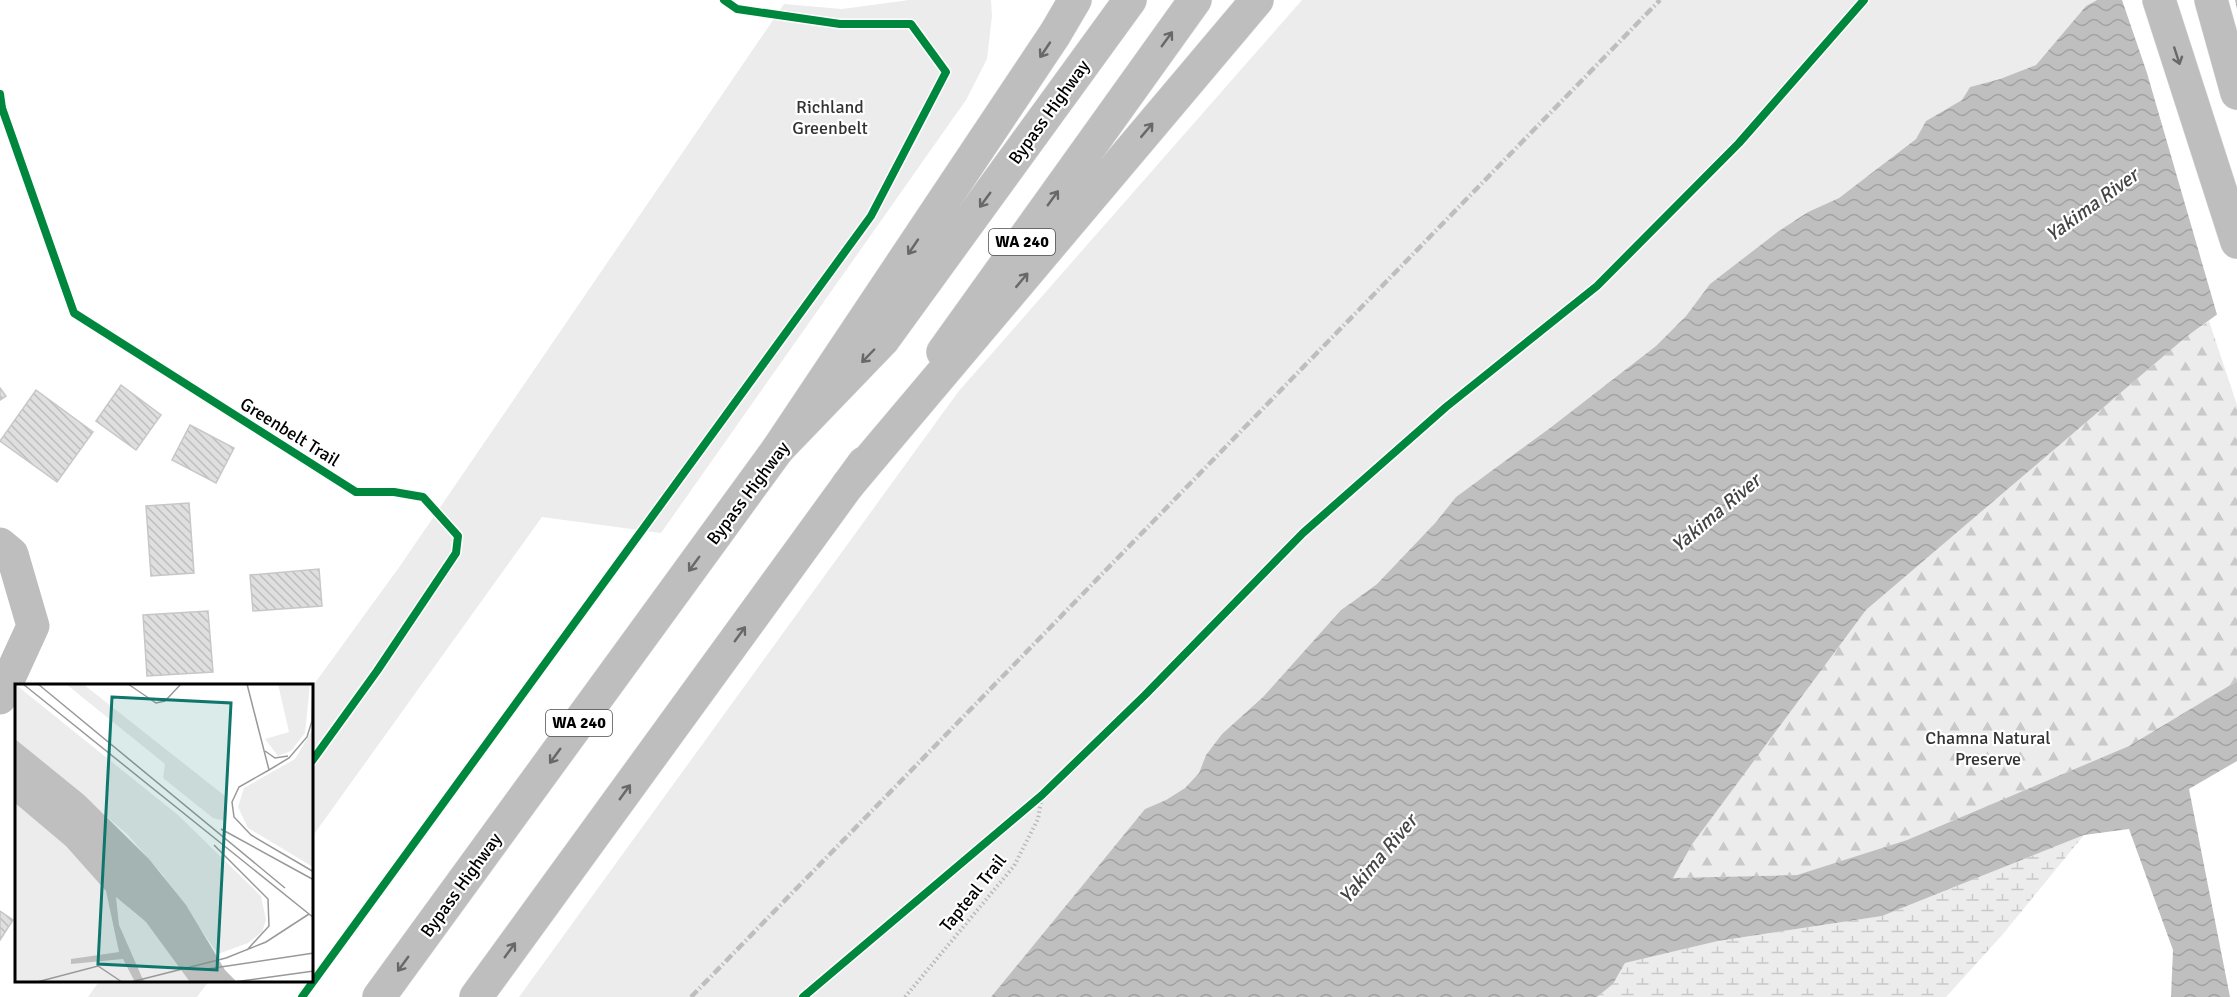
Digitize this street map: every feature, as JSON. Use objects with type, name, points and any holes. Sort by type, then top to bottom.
[{"type":"main road","name":"WA 240","points":[[778,449],[1055,34],[1075,0]]},
{"type":"main road","name":"Bypass Highway","points":[[379,997],[778,449],[883,340],[1130,0]]},
{"type":"main road","name":"WA 240","points":[[476,997],[848,485],[1195,0]]},
{"type":"main road","points":[[848,485],[1257,0]]},
{"type":"main road","points":[[2159,0],[2237,243]]},
{"type":"main road","points":[[2211,0],[2237,93]]},
{"type":"main road","points":[[0,544],[12,554],[33,626],[0,698]]},
{"type":"path","points":[[1033,802],[1050,787]]},
{"type":"green space","name":"Richland Greenbelt","points":[[909,0],[991,0],[992,16],[987,59],[966,100],[661,533],[542,517],[314,834],[314,684],[400,566],[784,4],[842,9]]},
{"type":"green space","points":[[1302,0],[2097,0],[2086,6],[2036,65],[2000,79],[1970,87],[1962,100],[1926,121],[1916,139],[1839,198],[1808,212],[1710,284],[1686,316],[1656,346],[1456,497],[1436,522],[1377,584],[1340,611],[1263,697],[1222,734],[1206,755],[1199,773],[1185,788],[1145,809],[991,997],[519,997],[958,392]]},
{"type":"green space","name":"Chamna Natural Preserve","points":[[2209,321],[2237,405],[2237,681],[2129,746],[1907,840],[1797,875],[1673,878],[1693,843],[1866,610],[2186,337]]},
{"type":"green space","points":[[2084,835],[2003,934],[1946,997],[1597,997],[1613,984],[1625,963],[1718,941],[1882,916]]},
{"type":"green space","points":[[99,982],[208,982],[197,997],[88,997]]},
{"type":"water","name":"Yakima River","points":[[2097,0],[2237,0],[2237,300],[2186,337],[1866,610],[1693,843],[1673,878],[1797,875],[1907,840],[2129,746],[2237,681],[2237,761],[2189,789],[2230,997],[2171,997],[2173,950],[2129,829],[2084,835],[1882,916],[1718,941],[1625,963],[1613,984],[1597,997],[991,997],[1145,809],[1185,788],[1199,773],[1206,755],[1222,734],[1263,697],[1340,611],[1377,584],[1436,522],[1456,497],[1656,346],[1686,316],[1710,284],[1779,231],[1808,212],[1839,198],[1916,139],[1926,121],[1962,100],[1970,87],[2000,79],[2036,65],[2086,6]]},
{"type":"pier","points":[[2122,0],[2235,0],[2237,9],[2237,304],[2218,318],[2147,73]]},
{"type":"building","points":[[121,385],[161,415],[136,450],[96,421]]},
{"type":"building","points":[[0,388],[6,396],[0,400]]},
{"type":"building","points":[[36,390],[93,432],[57,482],[0,441]]},
{"type":"building","points":[[190,425],[234,448],[216,483],[172,460]]},
{"type":"building","points":[[189,503],[194,573],[151,576],[146,506]]},
{"type":"building","points":[[319,569],[322,606],[253,611],[250,575]]},
{"type":"building","points":[[208,611],[213,672],[147,676],[143,615]]},
{"type":"building","points":[[0,911],[13,920],[0,940]]},
{"type":"railway","points":[[691,997],[1660,0]]},
{"type":"cycle path","points":[[314,981],[871,216],[946,72],[911,24],[840,24],[737,9],[724,0]]},
{"type":"cycle path","name":"Tapteal Trail","points":[[803,997],[1042,795],[1145,695],[1303,533],[1446,407],[1597,286],[1739,143],[1864,0]]},
{"type":"cycle path","name":"Greenbelt Trail","points":[[0,94],[2,108],[74,313],[356,492],[394,492],[423,497],[458,536],[456,553],[377,671],[314,758]]},
{"type":"cycle path","points":[[302,997],[313,982]]}]
